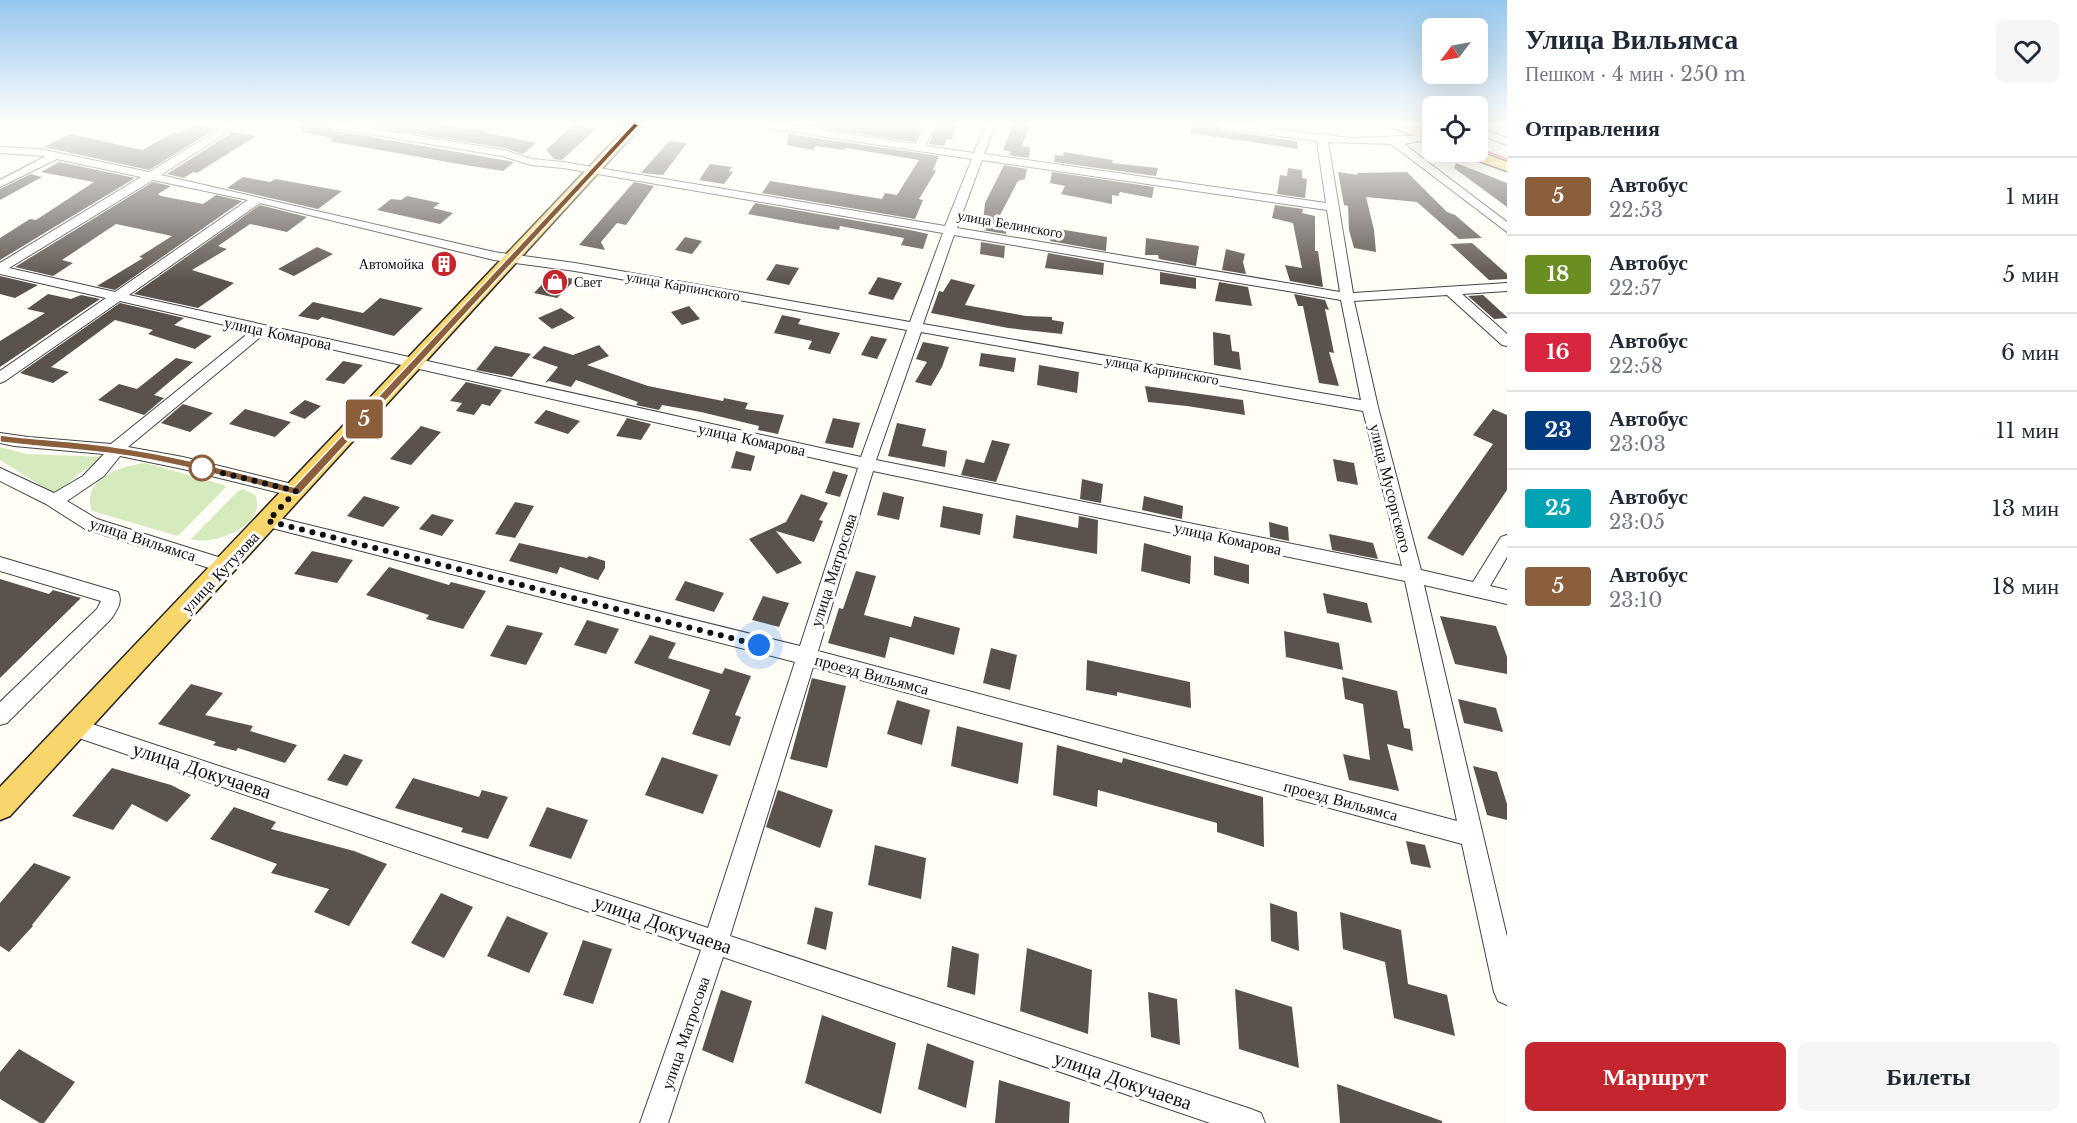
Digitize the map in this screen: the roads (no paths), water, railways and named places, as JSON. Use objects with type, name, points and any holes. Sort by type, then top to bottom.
[{"type":"main road","name":"улица Кутузова","points":[[0,807],[415,365],[587,177]]},
{"type":"street","points":[[0,269],[146,177]]},
{"type":"street","name":"улица Карпинского","points":[[149,177],[258,199],[512,258],[587,269],[1370,407]]},
{"type":"street","name":"улица Белинского","points":[[632,177],[1347,297],[1507,288]]},
{"type":"street","name":"улица Матросова","points":[[654,1123],[716,942],[867,464],[970,177]]},
{"type":"street","points":[[1127,177],[1332,207]]},
{"type":"street","name":"улица Мусоргского","points":[[1328,177],[1347,297],[1370,407],[1413,575],[1507,992]]},
{"type":"street","points":[[1441,177],[1507,228]]},
{"type":"street","points":[[0,378],[258,199]]},
{"type":"street","name":"улица Комарова","points":[[0,269],[415,365],[867,464],[1413,575],[1507,597]]},
{"type":"street","points":[[1450,290],[1507,342]]},
{"type":"street","points":[[52,500],[67,496],[77,489],[111,460],[114,450],[260,330]]},
{"type":"street","points":[[0,438],[43,445],[114,450],[296,491]]},
{"type":"street","points":[[79,517],[80,500],[92,482],[115,467],[152,457]]},
{"type":"street","name":"улица Вильямса","points":[[0,474],[52,500],[91,524],[225,566]]},
{"type":"street","name":"проезд Вильямса","points":[[268,521],[805,656],[1473,836]]},
{"type":"street","points":[[1478,590],[1507,542]]},
{"type":"street","points":[[0,564],[111,597],[110,605],[104,614],[0,716]]},
{"type":"street","name":"улица Докучаева","points":[[74,727],[1251,1123]]},
{"type":"place","name":"Автомойка","points":[[444,264]]},
{"type":"place","name":"Свет","points":[[555,282]]}]
